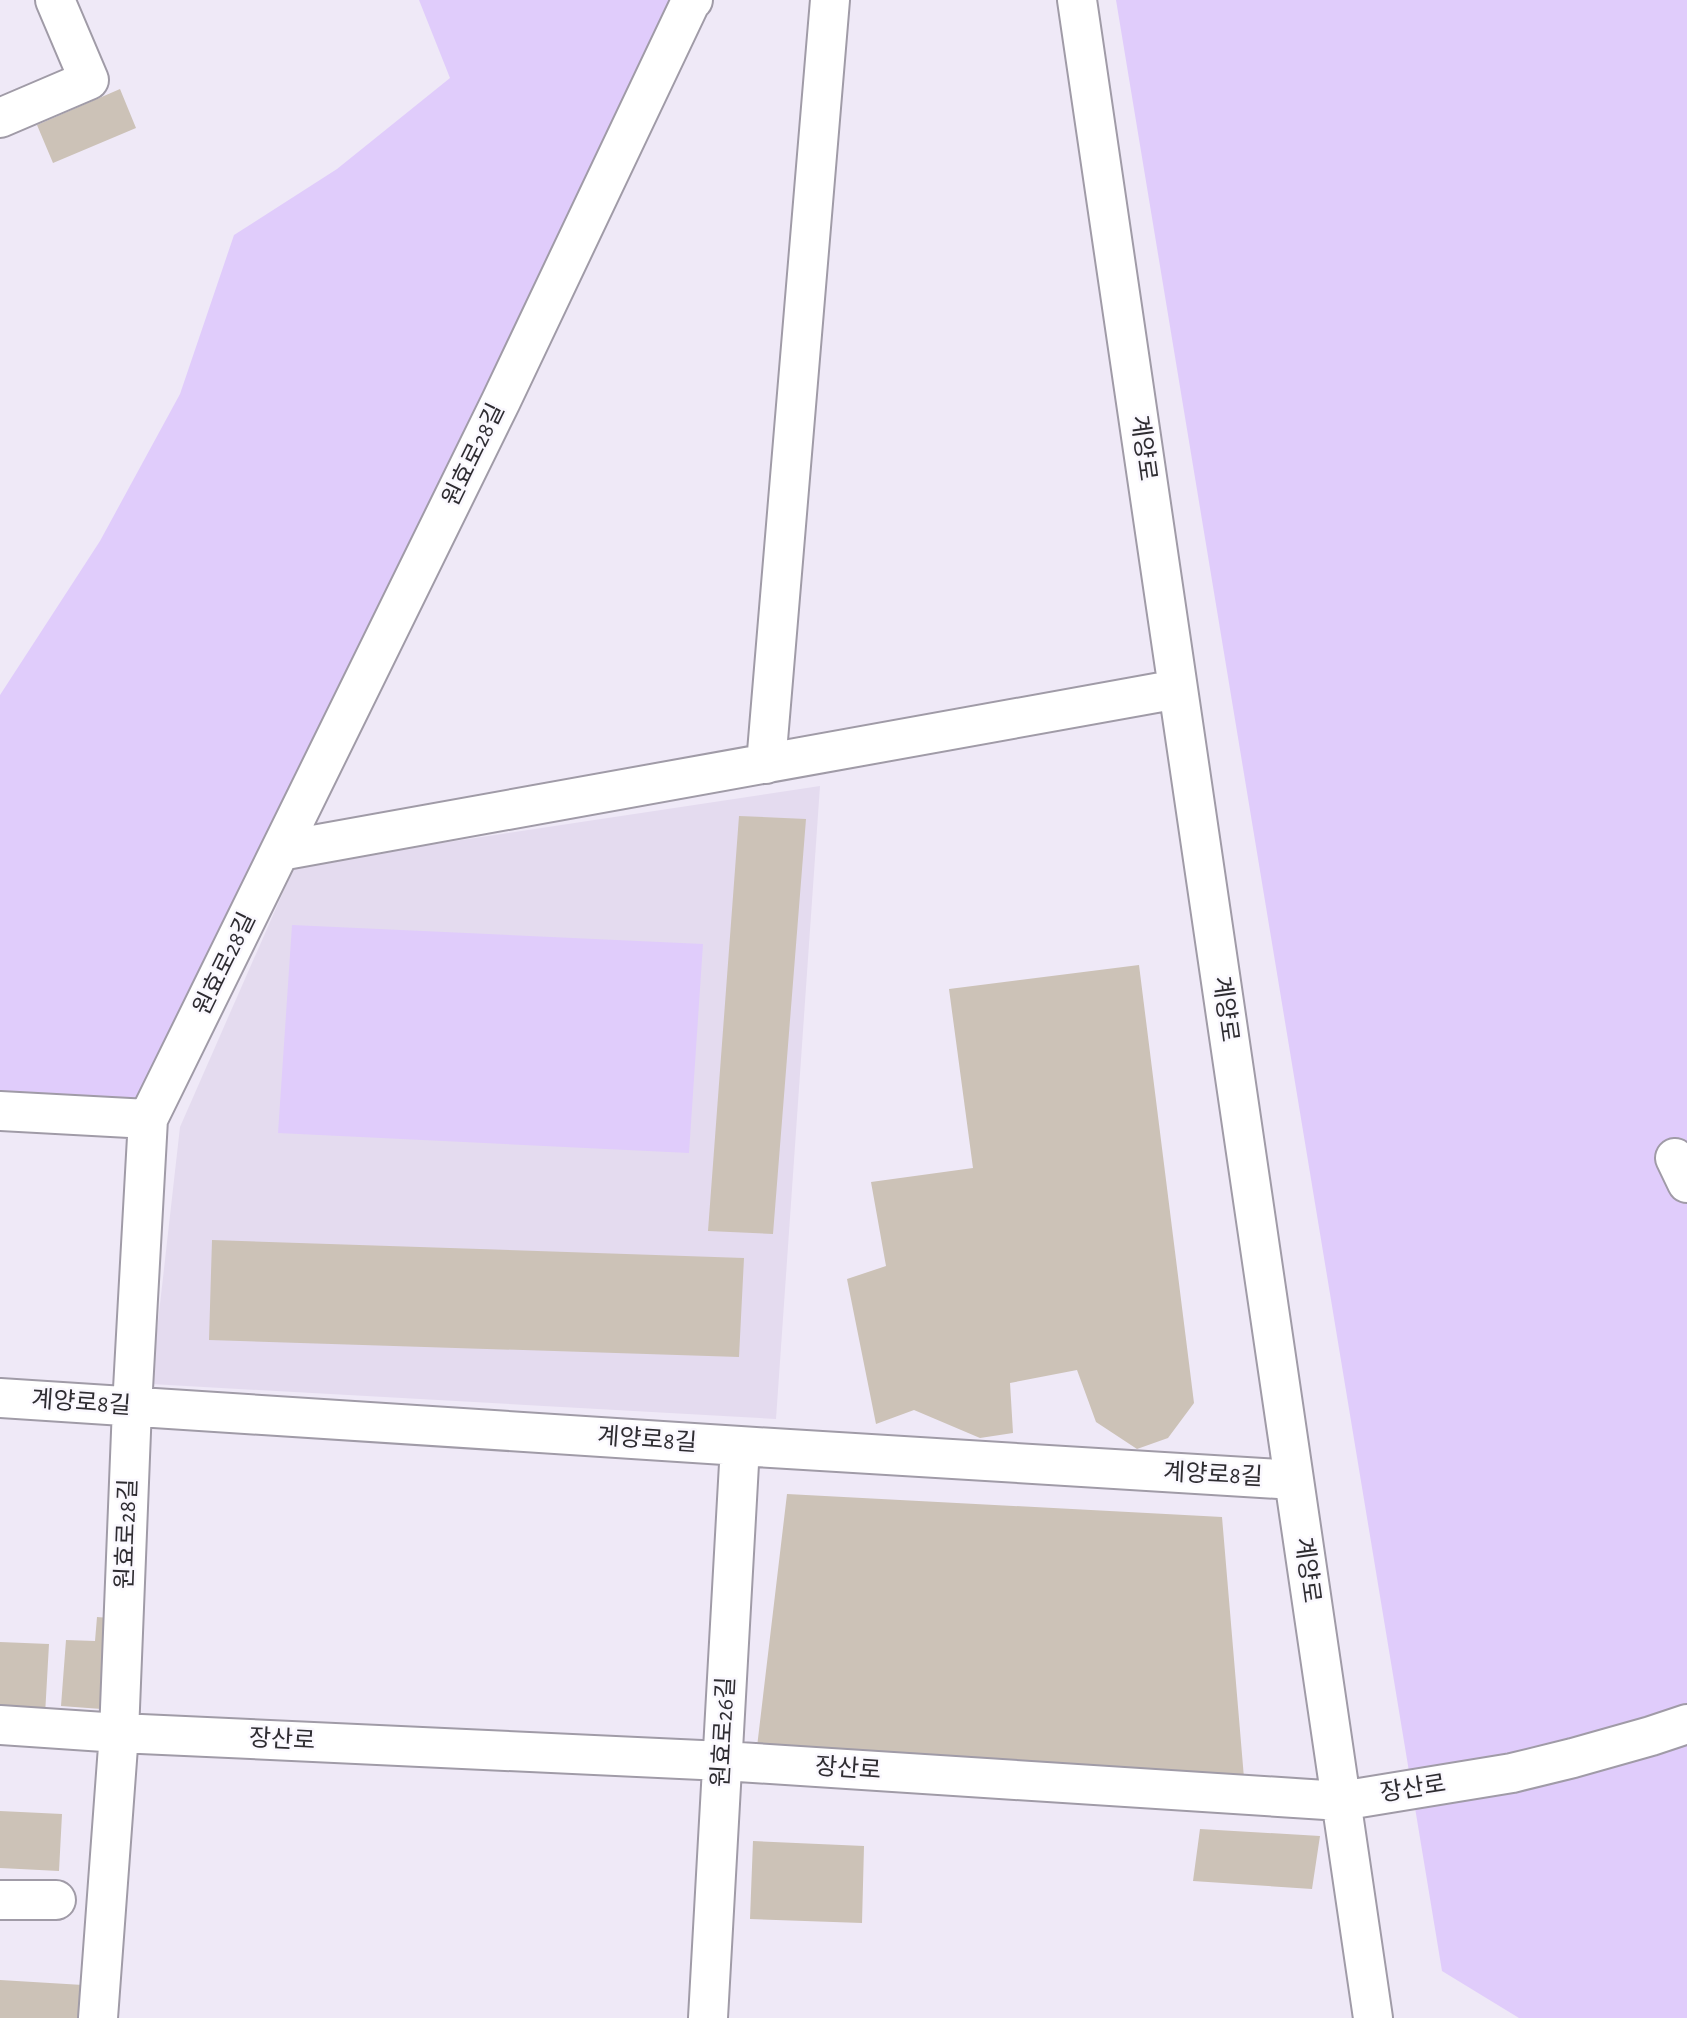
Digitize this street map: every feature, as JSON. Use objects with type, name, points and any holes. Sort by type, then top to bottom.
[{"type":"street","points":[[0,118],[89,80],[55,0]]},
{"type":"street","name":"원효로28길","points":[[98,2018],[119,1733],[132,1406],[148,1119],[501,401],[693,0]]},
{"type":"street","points":[[766,764],[830,0]]},
{"type":"street","name":"계양로","points":[[1077,0],[1373,2018]]},
{"type":"street","points":[[280,851],[1178,689]]},
{"type":"street","points":[[0,1111],[148,1119]]},
{"type":"street","name":"계양로8길","points":[[0,1398],[1294,1480]]},
{"type":"street","name":"원효로26길","points":[[708,2018],[740,1446]]},
{"type":"street","name":"장산로","points":[[0,1725],[723,1761],[1341,1801],[1511,1773],[1687,1724]]},
{"type":"street","points":[[0,1900],[56,1900]]},
{"type":"shaded area","points":[[419,0],[695,0],[148,1119],[0,1111],[0,695],[100,541],[180,394],[234,235],[337,169],[450,78]]},
{"type":"shaded area","points":[[1116,0],[1687,0],[1687,2018],[1519,2018],[1442,1971]]},
{"type":"shaded area","points":[[820,786],[776,1419],[151,1384],[180,1127],[295,865]]},
{"type":"shaded area","points":[[292,925],[703,944],[689,1153],[278,1133]]},
{"type":"building","points":[[120,89],[136,128],[53,163],[37,125]]},
{"type":"building","points":[[739,816],[806,819],[773,1234],[708,1231]]},
{"type":"building","points":[[1139,965],[1194,1403],[1168,1438],[1137,1449],[1096,1422],[1077,1370],[1010,1383],[1013,1433],[980,1438],[914,1410],[876,1424],[847,1279],[886,1266],[871,1182],[973,1168],[949,989]]},
{"type":"building","points":[[212,1240],[744,1258],[739,1357],[209,1340]]},
{"type":"building","points":[[787,1494],[1222,1517],[1244,1778],[757,1747]]},
{"type":"building","points":[[97,1617],[122,1619],[115,1710],[61,1706],[66,1640],[95,1641]]},
{"type":"building","points":[[0,1642],[49,1644],[45,1715],[0,1714]]},
{"type":"building","points":[[0,1811],[62,1814],[59,1871],[0,1868]]},
{"type":"building","points":[[1200,1829],[1320,1836],[1312,1889],[1193,1881]]},
{"type":"building","points":[[753,1841],[864,1846],[862,1923],[750,1919]]},
{"type":"building","points":[[0,1980],[83,1985],[81,2018],[0,2018]]}]
